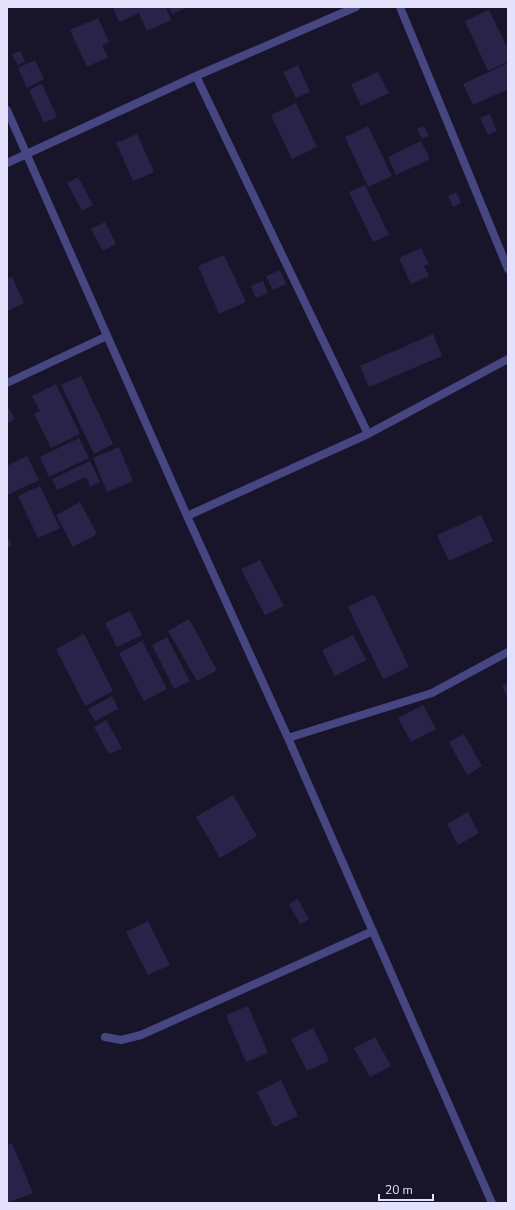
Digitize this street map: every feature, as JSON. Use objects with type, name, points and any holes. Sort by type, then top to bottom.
[{"type":"street","points":[[7,163],[196,76],[356,7]]},
{"type":"street","points":[[400,7],[508,269]]},
{"type":"street","points":[[196,76],[368,434]]},
{"type":"street","points":[[7,110],[187,516],[374,931],[492,1203]]},
{"type":"street","points":[[7,383],[107,336]]},
{"type":"street","points":[[187,516],[368,434],[508,359]]},
{"type":"street","points":[[288,738],[432,693],[508,652]]},
{"type":"street","points":[[106,1037],[121,1040],[141,1035],[374,931]]},
{"type":"building","points":[[166,7],[171,20],[147,31],[139,13],[119,22],[113,8]]},
{"type":"building","points":[[169,7],[188,7],[172,14]]},
{"type":"building","points":[[489,10],[508,49],[508,62],[488,71],[465,21]]},
{"type":"building","points":[[98,18],[109,42],[102,45],[108,57],[87,67],[70,30]]},
{"type":"building","points":[[20,51],[25,61],[18,65],[12,55]]},
{"type":"building","points":[[35,60],[44,79],[27,88],[18,68]]},
{"type":"building","points":[[508,63],[508,89],[473,105],[463,84]]},
{"type":"building","points":[[298,65],[310,92],[296,98],[283,72]]},
{"type":"building","points":[[378,72],[389,93],[361,106],[351,84]]},
{"type":"building","points":[[42,84],[57,117],[44,123],[29,90]]},
{"type":"building","points":[[296,103],[317,147],[292,159],[271,115]]},
{"type":"building","points":[[490,114],[497,131],[488,135],[480,118]]},
{"type":"building","points":[[368,126],[392,176],[368,187],[345,137]]},
{"type":"building","points":[[424,126],[429,136],[422,139],[417,129]]},
{"type":"building","points":[[137,134],[154,172],[133,181],[116,143]]},
{"type":"building","points":[[421,141],[430,159],[396,175],[388,157]]},
{"type":"building","points":[[78,177],[93,205],[82,211],[67,183]]},
{"type":"building","points":[[365,185],[389,235],[373,242],[349,192]]},
{"type":"building","points":[[456,192],[461,203],[453,207],[448,196]]},
{"type":"building","points":[[105,222],[116,244],[103,251],[91,229]]},
{"type":"building","points":[[421,248],[429,264],[424,266],[429,276],[411,284],[399,258]]},
{"type":"building","points":[[224,255],[246,302],[219,314],[198,266]]},
{"type":"building","points":[[280,270],[286,284],[273,290],[266,276]]},
{"type":"building","points":[[12,277],[24,303],[7,311],[7,279]]},
{"type":"building","points":[[263,281],[268,293],[256,298],[251,286]]},
{"type":"building","points":[[433,334],[442,356],[369,387],[360,366]]},
{"type":"building","points":[[81,376],[113,444],[94,454],[61,385]]},
{"type":"building","points":[[56,384],[80,434],[51,448],[34,414],[40,411],[32,396]]},
{"type":"building","points":[[7,405],[15,419],[7,424]]},
{"type":"building","points":[[79,438],[89,458],[49,477],[40,457]]},
{"type":"building","points":[[119,447],[133,481],[107,492],[93,458]]},
{"type":"building","points":[[27,456],[39,480],[7,495],[7,466]]},
{"type":"building","points":[[90,461],[100,482],[90,487],[86,477],[57,490],[52,479]]},
{"type":"building","points":[[40,486],[60,528],[38,538],[18,496]]},
{"type":"building","points":[[80,502],[97,534],[73,547],[56,515]]},
{"type":"building","points":[[481,515],[493,541],[449,561],[437,535]]},
{"type":"building","points":[[7,536],[12,545],[7,548]]},
{"type":"building","points":[[260,560],[284,606],[265,615],[241,569]]},
{"type":"building","points":[[374,594],[409,667],[383,679],[348,607]]},
{"type":"building","points":[[130,611],[142,635],[117,647],[105,623]]},
{"type":"building","points":[[189,619],[217,670],[197,681],[168,631]]},
{"type":"building","points":[[84,634],[113,691],[85,706],[56,649]]},
{"type":"building","points":[[353,635],[366,660],[335,676],[322,650]]},
{"type":"building","points":[[167,637],[190,681],[174,689],[152,645]]},
{"type":"building","points":[[142,641],[167,689],[144,701],[119,653]]},
{"type":"building","points":[[508,683],[508,699],[502,686]]},
{"type":"building","points":[[112,696],[118,709],[95,721],[88,709]]},
{"type":"building","points":[[423,705],[436,729],[411,742],[398,718]]},
{"type":"building","points":[[106,720],[122,748],[109,754],[94,727]]},
{"type":"building","points":[[464,734],[482,766],[467,775],[449,742]]},
{"type":"building","points":[[233,795],[257,836],[220,858],[196,817]]},
{"type":"building","points":[[468,812],[479,833],[458,845],[447,824]]},
{"type":"building","points":[[298,899],[309,919],[300,924],[289,904]]},
{"type":"building","points":[[148,921],[170,965],[148,975],[126,932]]},
{"type":"building","points":[[248,1006],[268,1053],[246,1062],[226,1015]]},
{"type":"building","points":[[313,1028],[329,1061],[307,1071],[291,1039]]},
{"type":"building","points":[[375,1037],[391,1066],[370,1077],[354,1048]]},
{"type":"building","points":[[281,1080],[298,1116],[274,1127],[257,1092]]},
{"type":"building","points":[[12,1143],[33,1193],[7,1203],[7,1145]]}]
